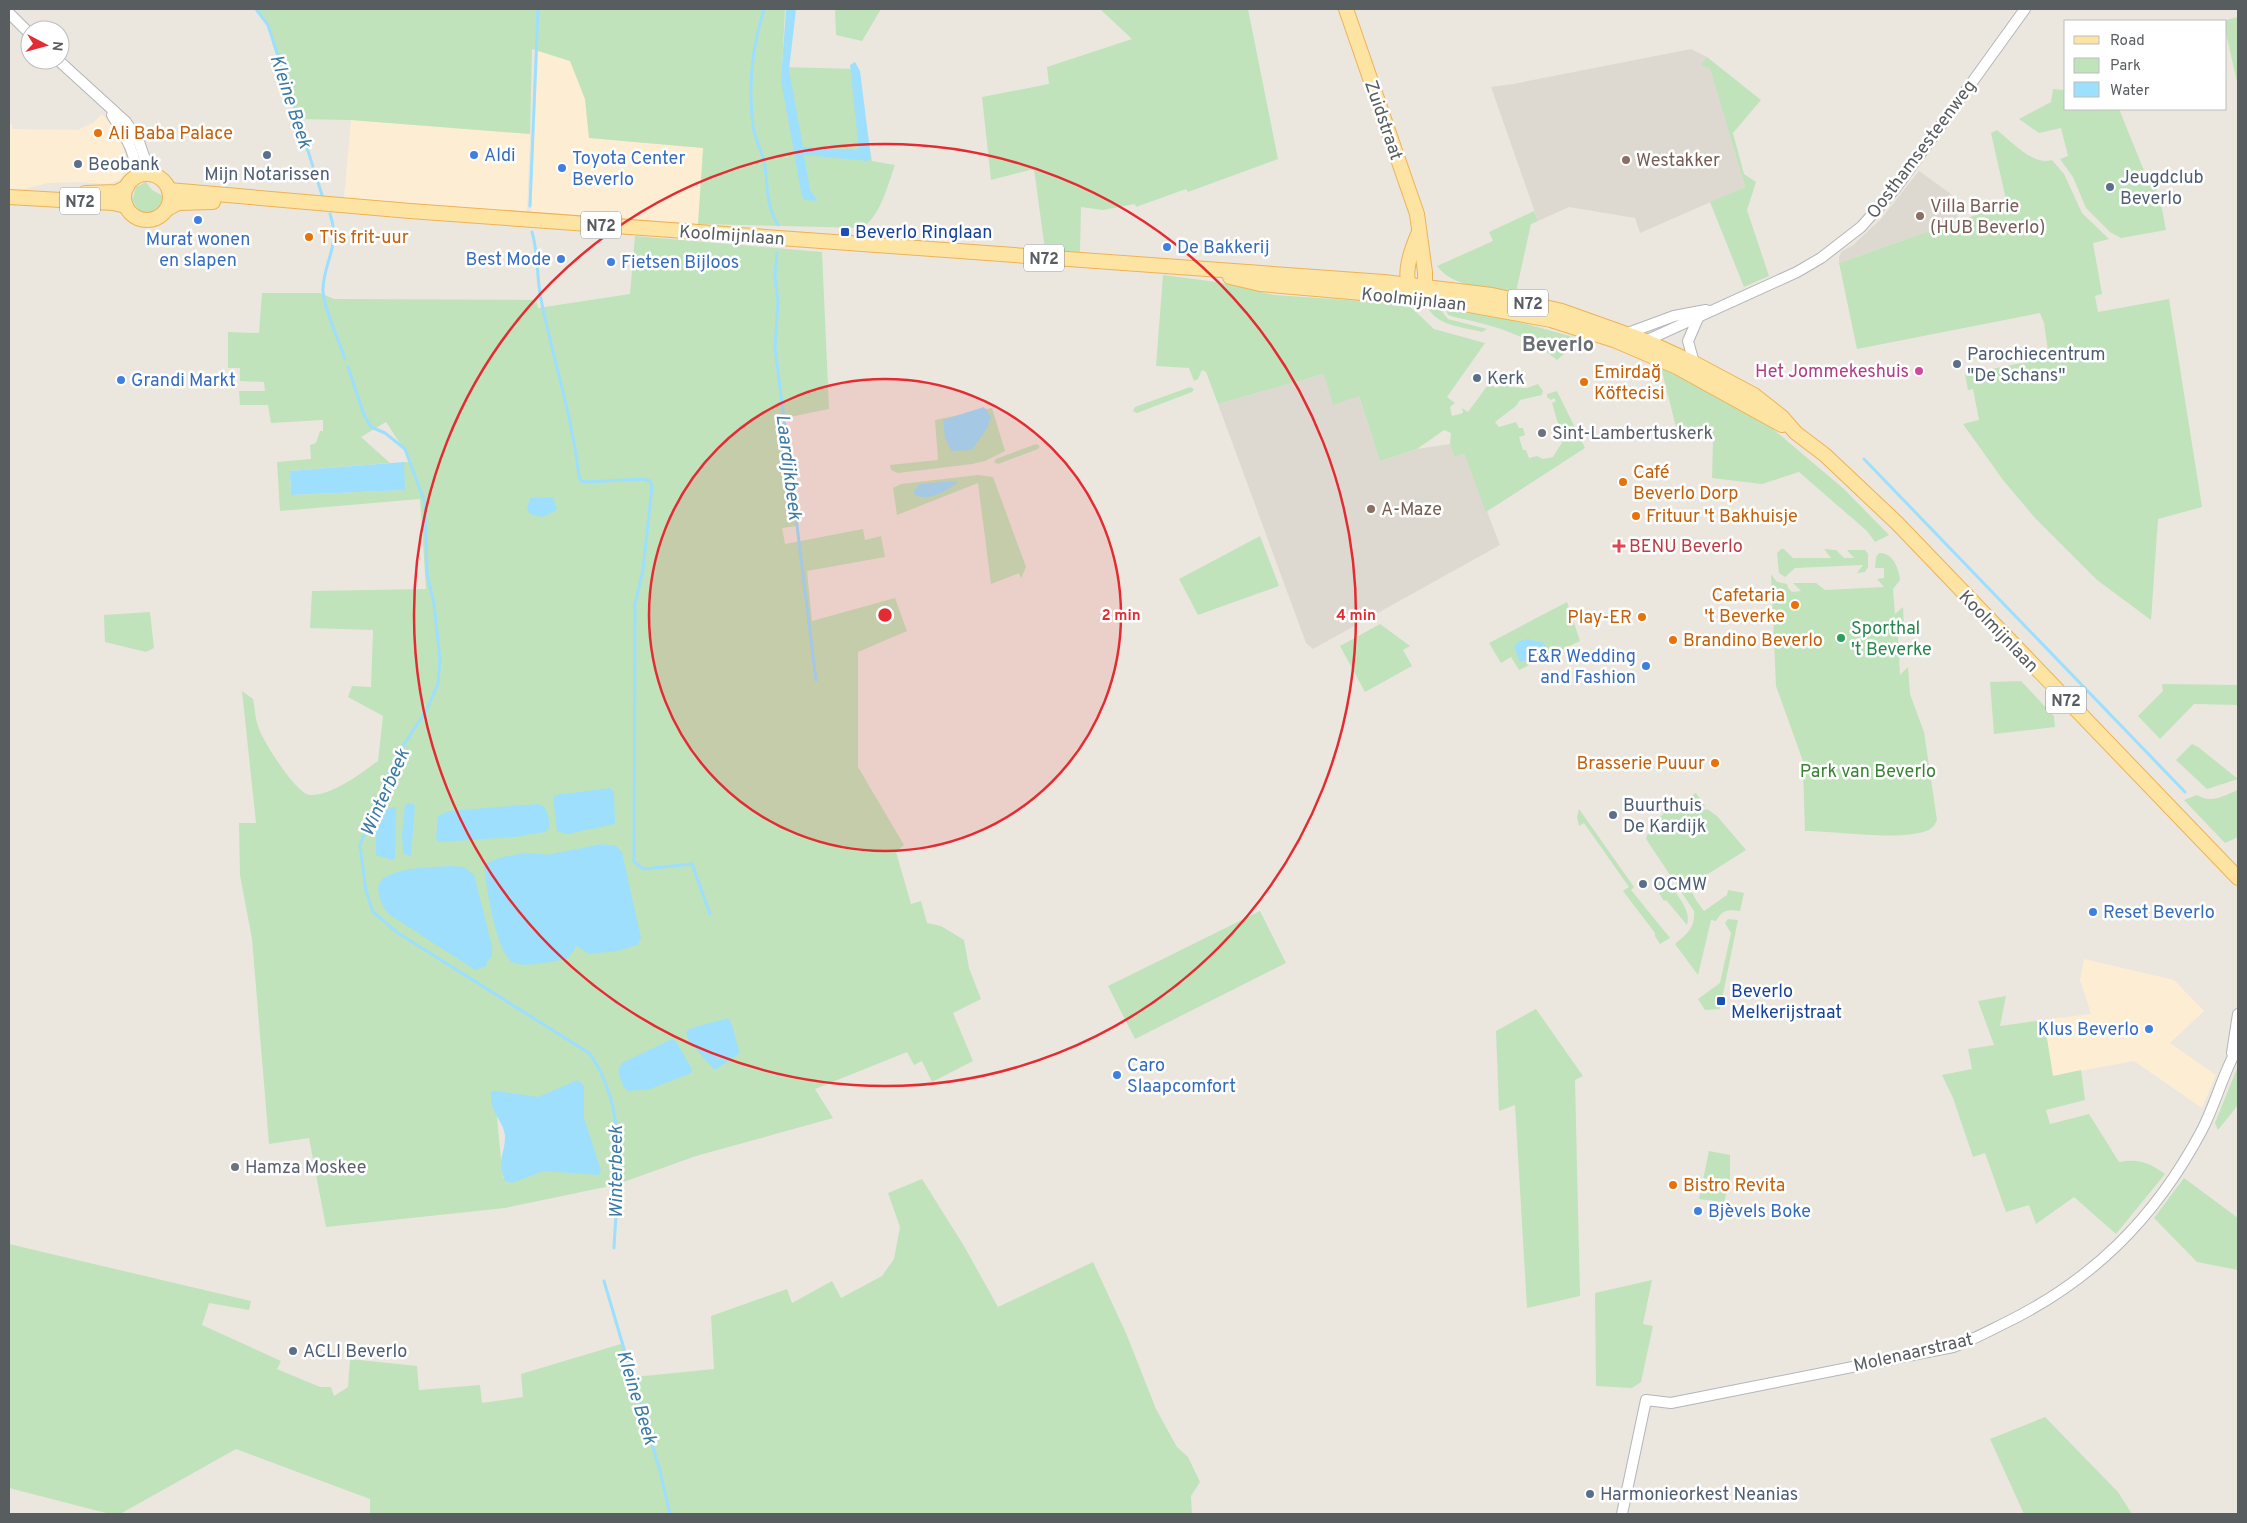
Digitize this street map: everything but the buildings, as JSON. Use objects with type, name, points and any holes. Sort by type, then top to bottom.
[{"type":"main road","name":"Zuidstraat","points":[[1346,9],[1417,214],[1423,248],[1425,286]]},
{"type":"main road","name":"N72","points":[[9,198],[110,193],[145,175],[154,176]]},
{"type":"main road","points":[[154,176],[163,181],[169,190],[170,196],[167,209]]},
{"type":"main road","name":"N72","points":[[126,206],[125,196],[131,183]]},
{"type":"main road","name":"Koolmijnlaan","points":[[169,190],[260,197],[271,200]]},
{"type":"main road","name":"N72","points":[[32,197],[114,203],[126,206],[136,217],[147,220],[158,218],[167,209]]},
{"type":"main road","name":"Koolmijnlaan","points":[[167,209],[184,203],[271,200],[1407,284],[1492,295],[1538,305],[1628,333],[1694,363],[1754,394],[1825,455],[1897,523],[2238,878]]},
{"type":"main road","name":"Zuidstraat","points":[[1407,284],[1413,246],[1419,232]]},
{"type":"main road","name":"Koolmijnlaan","points":[[1193,269],[1260,284],[1417,298],[1515,312],[1559,323],[1631,347],[1718,388],[1796,432]]},
{"type":"main road","points":[[1407,284],[1417,298],[1425,286]]},
{"type":"main road","points":[[1628,333],[1631,347]]},
{"type":"street","name":"Oosthamsesteenweg","points":[[1631,347],[1698,318],[1811,264],[1867,221],[1895,189],[2025,9]]},
{"type":"street","points":[[9,13],[20,24]]},
{"type":"street","points":[[68,70],[130,128],[139,142],[147,165],[154,176]]},
{"type":"street","points":[[108,108],[125,133],[132,150],[136,164],[131,183]]},
{"type":"street","name":"Oosthamsesteenweg","points":[[1628,333],[1651,322],[1717,308]]},
{"type":"street","points":[[1694,363],[1688,341],[1698,318]]},
{"type":"street","name":"Molenaarstraat","points":[[2230,1061],[2238,1014]]},
{"type":"street","name":"Molenaarstraat","points":[[1622,1514],[1646,1400],[1671,1403],[1953,1347],[1976,1339],[2052,1298],[2076,1282],[2132,1231],[2168,1187],[2203,1128],[2230,1061],[2238,1047]]},
{"type":"shaded area","name":"Westakker","points":[[1691,49],[1707,57],[1702,65],[1710,67],[1745,187],[1640,233],[1635,218],[1569,207],[1538,221],[1491,87]]},
{"type":"shaded area","points":[[538,51],[570,61],[585,99],[589,138],[704,148],[698,224],[531,212]]},
{"type":"shaded area","points":[[102,114],[118,133],[123,144],[127,168],[120,180],[107,184],[81,182],[48,183],[24,189],[9,190],[9,124],[12,124],[12,129],[78,130],[93,123]]},
{"type":"shaded area","points":[[351,120],[530,134],[527,212],[344,198]]},
{"type":"shaded area","name":"Villa Barrie (HUB Beverlo)","points":[[1919,171],[1951,194],[1959,221],[1839,263],[1842,251],[1853,245],[1880,220]]},
{"type":"shaded area","name":"A-Maze","points":[[1324,374],[1359,396],[1380,461],[1417,449],[1450,444],[1454,457],[1464,452],[1500,545],[1313,649],[1306,643],[1218,404]]},
{"type":"shaded area","points":[[2084,959],[2174,980],[2204,1011],[2170,1043],[2216,1075],[2202,1108],[2134,1061],[2053,1076],[2044,1020],[2091,1014],[2080,980]]},
{"type":"green space","points":[[256,9],[785,9],[782,67],[856,69],[872,161],[895,165],[879,207],[870,222],[863,228],[698,224],[703,148],[589,138],[585,99],[570,61],[532,49],[530,134],[351,120],[299,119],[268,26]]},
{"type":"green space","points":[[835,9],[881,9],[862,41],[836,35]]},
{"type":"green space","points":[[1100,9],[1248,9],[1278,159],[1188,192],[1186,189],[1136,207],[1135,204],[1103,210],[1081,207],[1080,252],[1045,250],[1034,169],[991,180],[982,97],[1049,84],[1047,67],[1132,39]]},
{"type":"green space","points":[[2238,17],[2238,86],[2227,38],[2226,20]]},
{"type":"green space","points":[[1707,57],[1761,100],[1733,133],[1744,174],[1756,182],[1747,210],[1769,276],[1744,287],[1710,202],[1745,187],[1710,68],[1701,65]]},
{"type":"green space","points":[[2053,89],[2063,90],[2064,110],[2119,110],[2147,178],[2159,193],[2166,230],[2121,238],[2110,232],[2086,208],[2073,177],[2060,159],[2068,156],[2061,128],[2039,133],[2019,119],[2051,102]]},
{"type":"green space","points":[[1997,130],[2030,156],[2045,161],[2052,160],[2064,174],[2082,213],[2109,239],[2093,243],[2102,294],[2095,296],[2098,312],[2169,299],[2202,507],[2158,519],[2151,620],[2097,580],[2035,518],[2003,480],[1963,424],[1979,420],[1973,389],[1968,390],[1965,374],[2049,358],[2044,323],[2040,313],[1857,349],[1839,263],[2007,204],[1991,133]]},
{"type":"green space","points":[[146,182],[152,190],[163,196],[160,207],[150,213],[139,211],[132,200],[136,187]]},
{"type":"green space","points":[[1534,211],[1538,221],[1531,224],[1516,292],[1463,283],[1444,274],[1437,266],[1493,241],[1489,232]]},
{"type":"green space","points":[[635,236],[822,252],[829,409],[780,419],[797,526],[782,528],[785,544],[863,529],[865,540],[881,536],[885,557],[807,571],[812,621],[895,598],[907,631],[858,652],[858,767],[904,845],[896,852],[911,904],[921,901],[927,923],[941,926],[964,940],[969,968],[981,999],[953,1013],[973,1061],[932,1082],[922,1061],[914,1065],[907,1052],[815,1089],[833,1118],[696,1156],[615,1185],[505,1208],[326,1227],[309,1138],[269,1144],[252,939],[240,875],[239,823],[256,823],[242,691],[253,699],[258,726],[273,754],[288,776],[304,792],[310,795],[328,792],[346,783],[378,761],[383,716],[348,697],[352,686],[371,687],[373,630],[310,628],[312,591],[426,589],[420,499],[280,511],[277,462],[311,459],[310,445],[316,443],[320,431],[323,431],[323,420],[271,423],[268,405],[240,405],[239,391],[265,391],[264,382],[240,381],[240,368],[228,368],[228,332],[259,333],[262,293],[320,293],[334,299],[536,300],[538,308],[630,294]],"holes":[[[386,422],[412,462],[404,462],[404,490],[291,495],[290,471],[390,463],[361,437]],[[541,1103],[511,1177],[503,1178],[496,1108]]]},
{"type":"green space","points":[[1163,275],[1217,282],[1274,295],[1405,304],[1434,329],[1485,343],[1447,397],[1455,403],[1450,407],[1452,416],[1463,413],[1462,408],[1468,412],[1496,374],[1498,375],[1491,385],[1496,388],[1516,377],[1518,379],[1509,387],[1527,388],[1538,384],[1543,391],[1542,395],[1520,400],[1516,406],[1495,422],[1499,427],[1516,422],[1519,428],[1523,428],[1525,435],[1519,437],[1523,450],[1526,450],[1529,458],[1537,456],[1543,459],[1553,457],[1563,441],[1552,403],[1556,401],[1554,398],[1551,400],[1547,397],[1547,394],[1557,391],[1585,448],[1486,512],[1464,453],[1454,457],[1450,444],[1451,433],[1444,430],[1417,449],[1380,461],[1359,396],[1333,405],[1324,374],[1218,404],[1206,372],[1202,370],[1198,379],[1194,381],[1189,368],[1156,366]]},
{"type":"green space","points":[[1427,306],[1440,309],[1448,319],[1487,329],[1482,332],[1443,322],[1431,313]]},
{"type":"green space","points":[[1446,310],[1480,314],[1529,325],[1577,338],[1576,344],[1557,360],[1534,343],[1521,337],[1482,323],[1448,315]]},
{"type":"green space","points":[[1661,368],[1704,389],[1773,429],[1844,489],[1889,535],[1875,542],[1867,531],[1799,472],[1762,484],[1712,478],[1713,441],[1677,431]]},
{"type":"green space","points":[[1190,387],[1194,389],[1192,392],[1137,413],[1133,411],[1135,407]]},
{"type":"green space","points":[[992,408],[1005,451],[985,461],[972,464],[898,473],[891,470],[890,465],[938,460],[935,420]]},
{"type":"green space","points":[[1036,444],[1040,446],[1038,449],[998,464],[994,462],[996,459]]},
{"type":"green space","points":[[978,475],[993,477],[1026,567],[1021,578],[1019,573],[991,584],[978,483],[897,515],[893,488],[901,484]]},
{"type":"green space","points":[[1260,536],[1279,586],[1198,615],[1179,579]]},
{"type":"green space","points":[[1784,549],[1793,558],[1831,558],[1824,549],[1836,550],[1844,558],[1854,558],[1847,550],[1865,550],[1868,554],[1868,567],[1865,572],[1857,573],[1863,565],[1795,568],[1785,577],[1779,573],[1777,553]]},
{"type":"green space","name":"Park van Beverlo","points":[[1879,553],[1888,555],[1897,566],[1900,580],[1893,589],[1895,614],[1903,607],[1904,629],[1898,637],[1900,675],[1908,667],[1910,694],[1924,732],[1937,820],[1933,827],[1914,834],[1867,835],[1805,831],[1803,769],[1805,767],[1776,686],[1771,574],[1777,582],[1787,584],[1792,592],[1801,591],[1793,583],[1816,583],[1825,590],[1884,587],[1877,579],[1884,578],[1884,568],[1875,568],[1876,557]]},
{"type":"green space","points":[[1567,602],[1580,641],[1519,670],[1511,657],[1501,663],[1489,643]]},
{"type":"green space","points":[[150,612],[154,648],[146,652],[105,642],[104,615]]},
{"type":"green space","points":[[1380,624],[1410,646],[1403,650],[1412,666],[1365,692],[1340,646]]},
{"type":"green space","points":[[2021,681],[2054,716],[2055,727],[1994,734],[1990,682]]},
{"type":"green space","points":[[2162,684],[2238,685],[2238,705],[2194,704],[2160,739],[2138,716],[2163,691]]},
{"type":"green space","points":[[2192,744],[2238,779],[2207,789],[2176,760]]},
{"type":"green space","points":[[2238,790],[2238,837],[2225,843],[2184,800],[2197,795],[2202,798],[2212,799]]},
{"type":"green space","points":[[1696,793],[1705,806],[1703,807],[1705,810],[1707,809],[1717,816],[1746,850],[1689,886],[1704,911],[1727,895],[1728,890],[1744,893],[1740,911],[1726,911],[1716,921],[1711,920],[1698,975],[1675,944],[1690,930],[1694,911],[1646,839],[1649,831],[1659,818]]},
{"type":"green space","points":[[1579,809],[1634,887],[1631,890],[1670,938],[1660,944],[1655,933],[1623,891],[1629,887],[1584,823],[1579,826],[1577,817]]},
{"type":"green space","points":[[1662,875],[1687,912],[1687,925],[1666,900],[1664,901],[1652,881]]},
{"type":"green space","points":[[1260,911],[1286,963],[1135,1039],[1108,986]]},
{"type":"green space","points":[[1728,919],[1738,920],[1720,1009],[1705,1010],[1698,999],[1720,983],[1731,933],[1725,923]]},
{"type":"green space","points":[[2006,996],[2000,1026],[2044,1020],[2053,1076],[2081,1070],[2085,1100],[2046,1110],[2050,1124],[2089,1114],[2119,1162],[2144,1162],[2165,1174],[2116,1234],[2074,1197],[2036,1224],[2029,1205],[2006,1212],[1985,1153],[1973,1157],[1953,1098],[1942,1075],[1972,1069],[1968,1049],[1994,1045],[1978,1001]]},
{"type":"green space","points":[[1536,1009],[1583,1076],[1575,1080],[1580,1296],[1527,1308],[1515,1105],[1499,1111],[1496,1031]]},
{"type":"green space","points":[[2238,1066],[2238,1105],[2218,1130],[2215,1123]]},
{"type":"green space","points":[[1709,1151],[1730,1155],[1730,1181],[1724,1202],[1699,1199]]},
{"type":"green space","points":[[2184,1178],[2238,1218],[2238,1270],[2197,1262],[2154,1218]]},
{"type":"green space","points":[[922,1179],[964,1246],[998,1307],[1093,1262],[1126,1333],[1156,1409],[1177,1447],[1188,1457],[1200,1482],[1191,1496],[1192,1514],[370,1514],[370,1499],[236,1449],[120,1514],[110,1514],[9,1488],[9,1244],[251,1301],[249,1310],[209,1303],[202,1325],[281,1361],[277,1369],[320,1387],[331,1387],[334,1396],[348,1387],[350,1359],[417,1366],[419,1390],[480,1385],[482,1403],[523,1397],[521,1374],[621,1344],[634,1377],[714,1369],[711,1316],[787,1289],[792,1303],[832,1281],[841,1298],[882,1276],[894,1259],[900,1227],[888,1193]]},
{"type":"green space","points":[[1652,1280],[1643,1324],[1653,1326],[1641,1382],[1632,1388],[1596,1386],[1595,1293]]},
{"type":"green space","points":[[2045,1417],[2118,1492],[2132,1514],[2024,1514],[1990,1439]]},
{"type":"water","points":[[786,9],[796,9],[789,70],[803,147],[859,150],[850,65],[855,62],[860,71],[871,158],[868,161],[804,155],[810,190],[818,201],[805,200],[802,197],[781,80]]},
{"type":"water","points":[[984,407],[991,417],[987,428],[972,450],[952,451],[945,438],[943,420]]},
{"type":"water","points":[[404,462],[405,490],[291,495],[290,471]]},
{"type":"water","points":[[956,481],[957,483],[930,497],[914,494],[914,491],[920,484]]},
{"type":"water","points":[[553,497],[557,510],[542,517],[530,514],[527,509],[530,498]]},
{"type":"water","points":[[1528,639],[1544,643],[1547,652],[1542,656],[1520,662],[1514,647],[1519,641]]},
{"type":"water","points":[[610,788],[614,793],[615,824],[567,834],[557,831],[553,797],[556,795]]},
{"type":"water","points":[[408,803],[415,805],[411,855],[409,856],[403,853],[402,835],[405,805]]},
{"type":"water","points":[[538,804],[548,814],[549,828],[545,832],[515,837],[439,842],[436,838],[438,816],[449,811]]},
{"type":"water","points":[[396,807],[395,858],[392,860],[376,855],[376,832],[379,818],[383,813],[388,809]]},
{"type":"water","points":[[602,844],[616,846],[622,852],[641,938],[638,945],[616,951],[589,954],[575,945],[575,949],[567,959],[533,964],[514,963],[508,958],[497,934],[484,865],[514,855],[531,853],[546,855]]},
{"type":"water","points":[[464,867],[474,875],[492,946],[492,957],[487,961],[486,966],[475,970],[390,915],[384,908],[379,894],[379,885],[384,878],[393,873],[417,868]]},
{"type":"water","points":[[728,1018],[740,1053],[715,1070],[690,1043],[686,1032],[693,1028]]},
{"type":"water","points":[[672,1039],[675,1040],[692,1069],[691,1073],[650,1089],[628,1091],[623,1086],[618,1071],[622,1063]]},
{"type":"water","points":[[578,1080],[584,1086],[584,1118],[601,1170],[599,1175],[544,1171],[512,1183],[505,1181],[501,1162],[505,1136],[492,1106],[491,1092],[496,1091],[538,1097]]},
{"type":"waterway","name":"Kleine Beek","points":[[256,9],[268,25],[322,195]]},
{"type":"waterway","points":[[530,206],[538,9]]},
{"type":"waterway","name":"Laardijkbeek","points":[[764,9],[754,52],[751,96],[754,131],[763,156],[769,204],[778,225]]},
{"type":"waterway","name":"Winterbeek","points":[[330,214],[334,235],[324,279],[323,296],[345,359]]},
{"type":"waterway","points":[[532,232],[536,250],[540,295],[581,481],[643,479],[650,481],[652,486],[643,570],[635,604],[634,862],[644,869],[692,864],[710,914]]},
{"type":"waterway","name":"Laardijkbeek","points":[[777,253],[775,277],[778,301],[775,347],[816,680]]},
{"type":"waterway","name":"Winterbeek","points":[[348,367],[364,415],[371,427],[385,433],[405,449],[425,503],[427,573],[434,604],[440,659],[438,684],[426,711],[399,752],[382,788],[360,845],[366,891],[373,912],[398,933],[589,1053],[602,1075],[611,1098],[616,1122],[618,1173],[614,1248]]},
{"type":"waterway","points":[[1864,459],[2185,792]]},
{"type":"waterway","name":"Kleine Beek","points":[[604,1281],[660,1471],[670,1514]]},
{"type":"place","name":"Ali Baba Palace","points":[[98,133]]},
{"type":"place","name":"Mijn Notarissen","points":[[267,155]]},
{"type":"place","name":"Aldi","points":[[474,155]]},
{"type":"place","name":"Westakker","points":[[1626,160]]},
{"type":"place","name":"Beobank","points":[[78,164]]},
{"type":"place","name":"Toyota Center Beverlo","points":[[562,168]]},
{"type":"place","name":"Jeugdclub Beverlo","points":[[2110,187]]},
{"type":"place","name":"Villa Barrie (HUB Beverlo)","points":[[1920,216]]},
{"type":"place","name":"Murat wonen en slapen","points":[[198,220]]},
{"type":"place","name":"Beverlo Ringlaan","points":[[845,232]]},
{"type":"place","name":"T'is frit-uur","points":[[309,237]]},
{"type":"place","name":"De Bakkerij","points":[[1167,247]]},
{"type":"place","name":"Best Mode","points":[[561,259]]},
{"type":"place","name":"Fietsen Bijloos","points":[[611,262]]},
{"type":"place","name":"Parochiecentrum \"De Schans\"","points":[[1957,364]]},
{"type":"place","name":"Het Jommekeshuis","points":[[1919,371]]},
{"type":"place","name":"Kerk","points":[[1477,378]]},
{"type":"place","name":"Grandi Markt","points":[[121,380]]},
{"type":"place","name":"Emirdağ Köftecisi","points":[[1584,382]]},
{"type":"place","name":"Sint-Lambertuskerk","points":[[1542,433]]},
{"type":"place","name":"Café Beverlo Dorp","points":[[1623,482]]},
{"type":"place","name":"A-Maze","points":[[1371,509]]},
{"type":"place","name":"Frituur 't Bakhuisje","points":[[1636,516]]},
{"type":"place","name":"BENU Beverlo","points":[[1619,546]]},
{"type":"place","name":"Cafetaria 't Beverke","points":[[1795,605]]},
{"type":"place","name":"Play-ER","points":[[1642,617]]},
{"type":"place","name":"Sporthal 't Beverke","points":[[1841,638]]},
{"type":"place","name":"Brandino Beverlo","points":[[1673,640]]},
{"type":"place","name":"E&R Wedding and Fashion","points":[[1646,666]]},
{"type":"place","name":"Brasserie Puuur","points":[[1715,763]]},
{"type":"place","name":"Buurthuis De Kardijk","points":[[1613,815]]},
{"type":"place","name":"OCMW","points":[[1643,884]]},
{"type":"place","name":"Reset Beverlo","points":[[2093,912]]},
{"type":"place","name":"Beverlo Melkerijstraat","points":[[1721,1001]]},
{"type":"place","name":"Klus Beverlo","points":[[2149,1029]]},
{"type":"place","name":"Caro Slaapcomfort","points":[[1117,1075]]},
{"type":"place","name":"Hamza Moskee","points":[[235,1167]]},
{"type":"place","name":"Bistro Revita","points":[[1673,1185]]},
{"type":"place","name":"Bjèvels Boke","points":[[1698,1211]]},
{"type":"place","name":"ACLI Beverlo","points":[[293,1351]]},
{"type":"place","name":"Harmonieorkest Neanias","points":[[1590,1494]]},
{"type":"district","name":"Beverlo","points":[[1558,344]]}]
